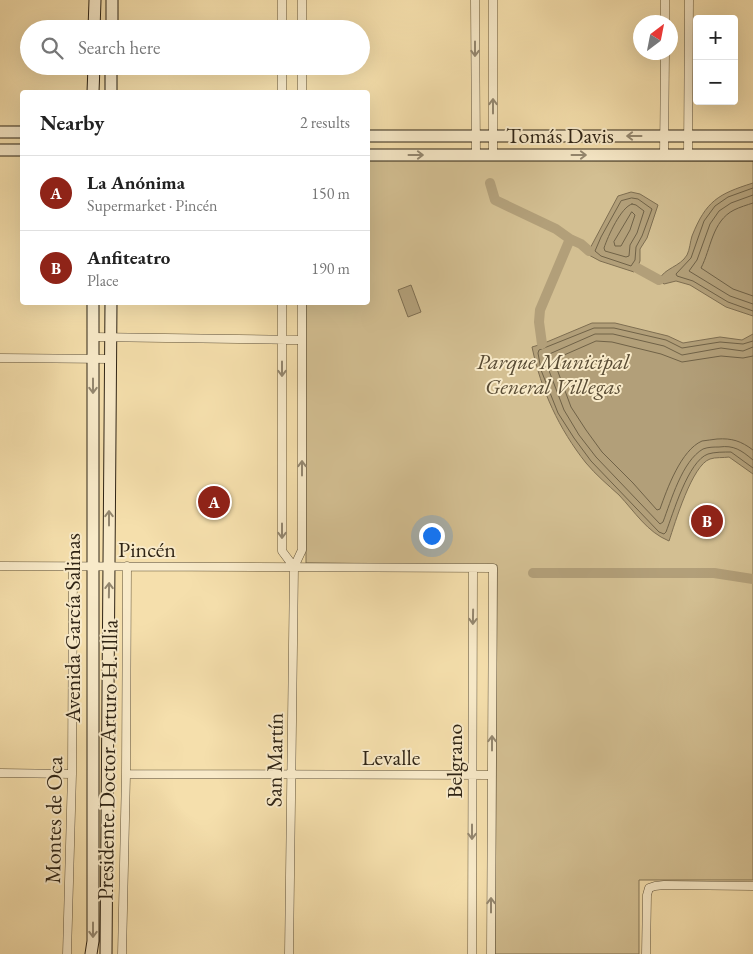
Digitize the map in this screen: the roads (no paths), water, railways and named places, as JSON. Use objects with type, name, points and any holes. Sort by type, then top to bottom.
[{"type":"main road","points":[[94,20],[95,0]]},
{"type":"main road","points":[[112,0],[112,20]]},
{"type":"main road","points":[[93,90],[94,75]]},
{"type":"main road","points":[[111,75],[111,90]]},
{"type":"main road","points":[[0,132],[20,132]]},
{"type":"main road","name":"Tomás Davis","points":[[370,136],[753,136]]},
{"type":"main road","points":[[0,150],[20,150]]},
{"type":"main road","name":"Tomás Davis","points":[[370,155],[753,155]]},
{"type":"main road","name":"Avenida García Salinas","points":[[91,954],[93,941],[93,305]]},
{"type":"main road","name":"Avenida García Salinas","points":[[106,954],[111,305]]},
{"type":"street","points":[[282,0],[282,20]]},
{"type":"street","points":[[302,0],[302,20]]},
{"type":"street","points":[[475,0],[476,155]]},
{"type":"street","points":[[493,0],[493,155]]},
{"type":"street","points":[[665,0],[665,15]]},
{"type":"street","points":[[688,0],[688,155]]},
{"type":"street","points":[[664,155],[665,60]]},
{"type":"street","points":[[282,75],[282,90]]},
{"type":"street","points":[[302,75],[302,90]]},
{"type":"street","points":[[282,305],[282,550],[294,567]]},
{"type":"street","name":"San Martín","points":[[289,954],[294,567],[302,550],[302,305]]},
{"type":"street","points":[[93,337],[302,340]]},
{"type":"street","points":[[0,358],[110,358]]},
{"type":"street","name":"Pincén","points":[[0,566],[493,568]]},
{"type":"street","name":"Montes de Oca","points":[[67,954],[72,774],[73,566]]},
{"type":"street","name":"Presidente Doctor Arturo H. Illia","points":[[122,954],[126,774],[127,566]]},
{"type":"street","name":"Belgrano","points":[[472,954],[473,568]]},
{"type":"street","name":"Belgrano","points":[[490,954],[493,568]]},
{"type":"street","points":[[0,774],[72,774]]},
{"type":"street","name":"Levalle","points":[[126,774],[492,775]]},
{"type":"street","points":[[646,954],[647,894],[649,888],[664,885],[753,886]]},
{"type":"water","points":[[753,183],[753,316],[726,307],[690,285],[676,281],[664,284],[659,280],[664,273],[687,255],[697,224],[708,207],[722,195]]},
{"type":"water","points":[[631,192],[640,194],[658,205],[647,238],[640,249],[640,261],[634,272],[600,261],[587,254],[618,196]]},
{"type":"water","points":[[411,285],[421,312],[408,317],[398,290]]},
{"type":"water","points":[[592,323],[615,323],[668,336],[683,343],[720,337],[742,340],[753,334],[753,474],[729,457],[712,458],[703,464],[685,496],[669,541],[648,527],[586,463],[559,423],[540,378],[532,347]]},
{"type":"waterway","points":[[490,183],[495,200],[556,229],[589,251]]},
{"type":"waterway","points":[[542,344],[539,322],[540,310],[570,239]]},
{"type":"waterway","points":[[637,268],[659,280]]},
{"type":"waterway","points":[[533,573],[714,573],[753,579]]},
{"type":"place","name":"La Anónima","points":[[214,502]]},
{"type":"place","name":"Anfiteatro","points":[[707,521]]},
{"type":"park label","name":"Parque Municipal General Villegas","points":[[553,374]]}]
